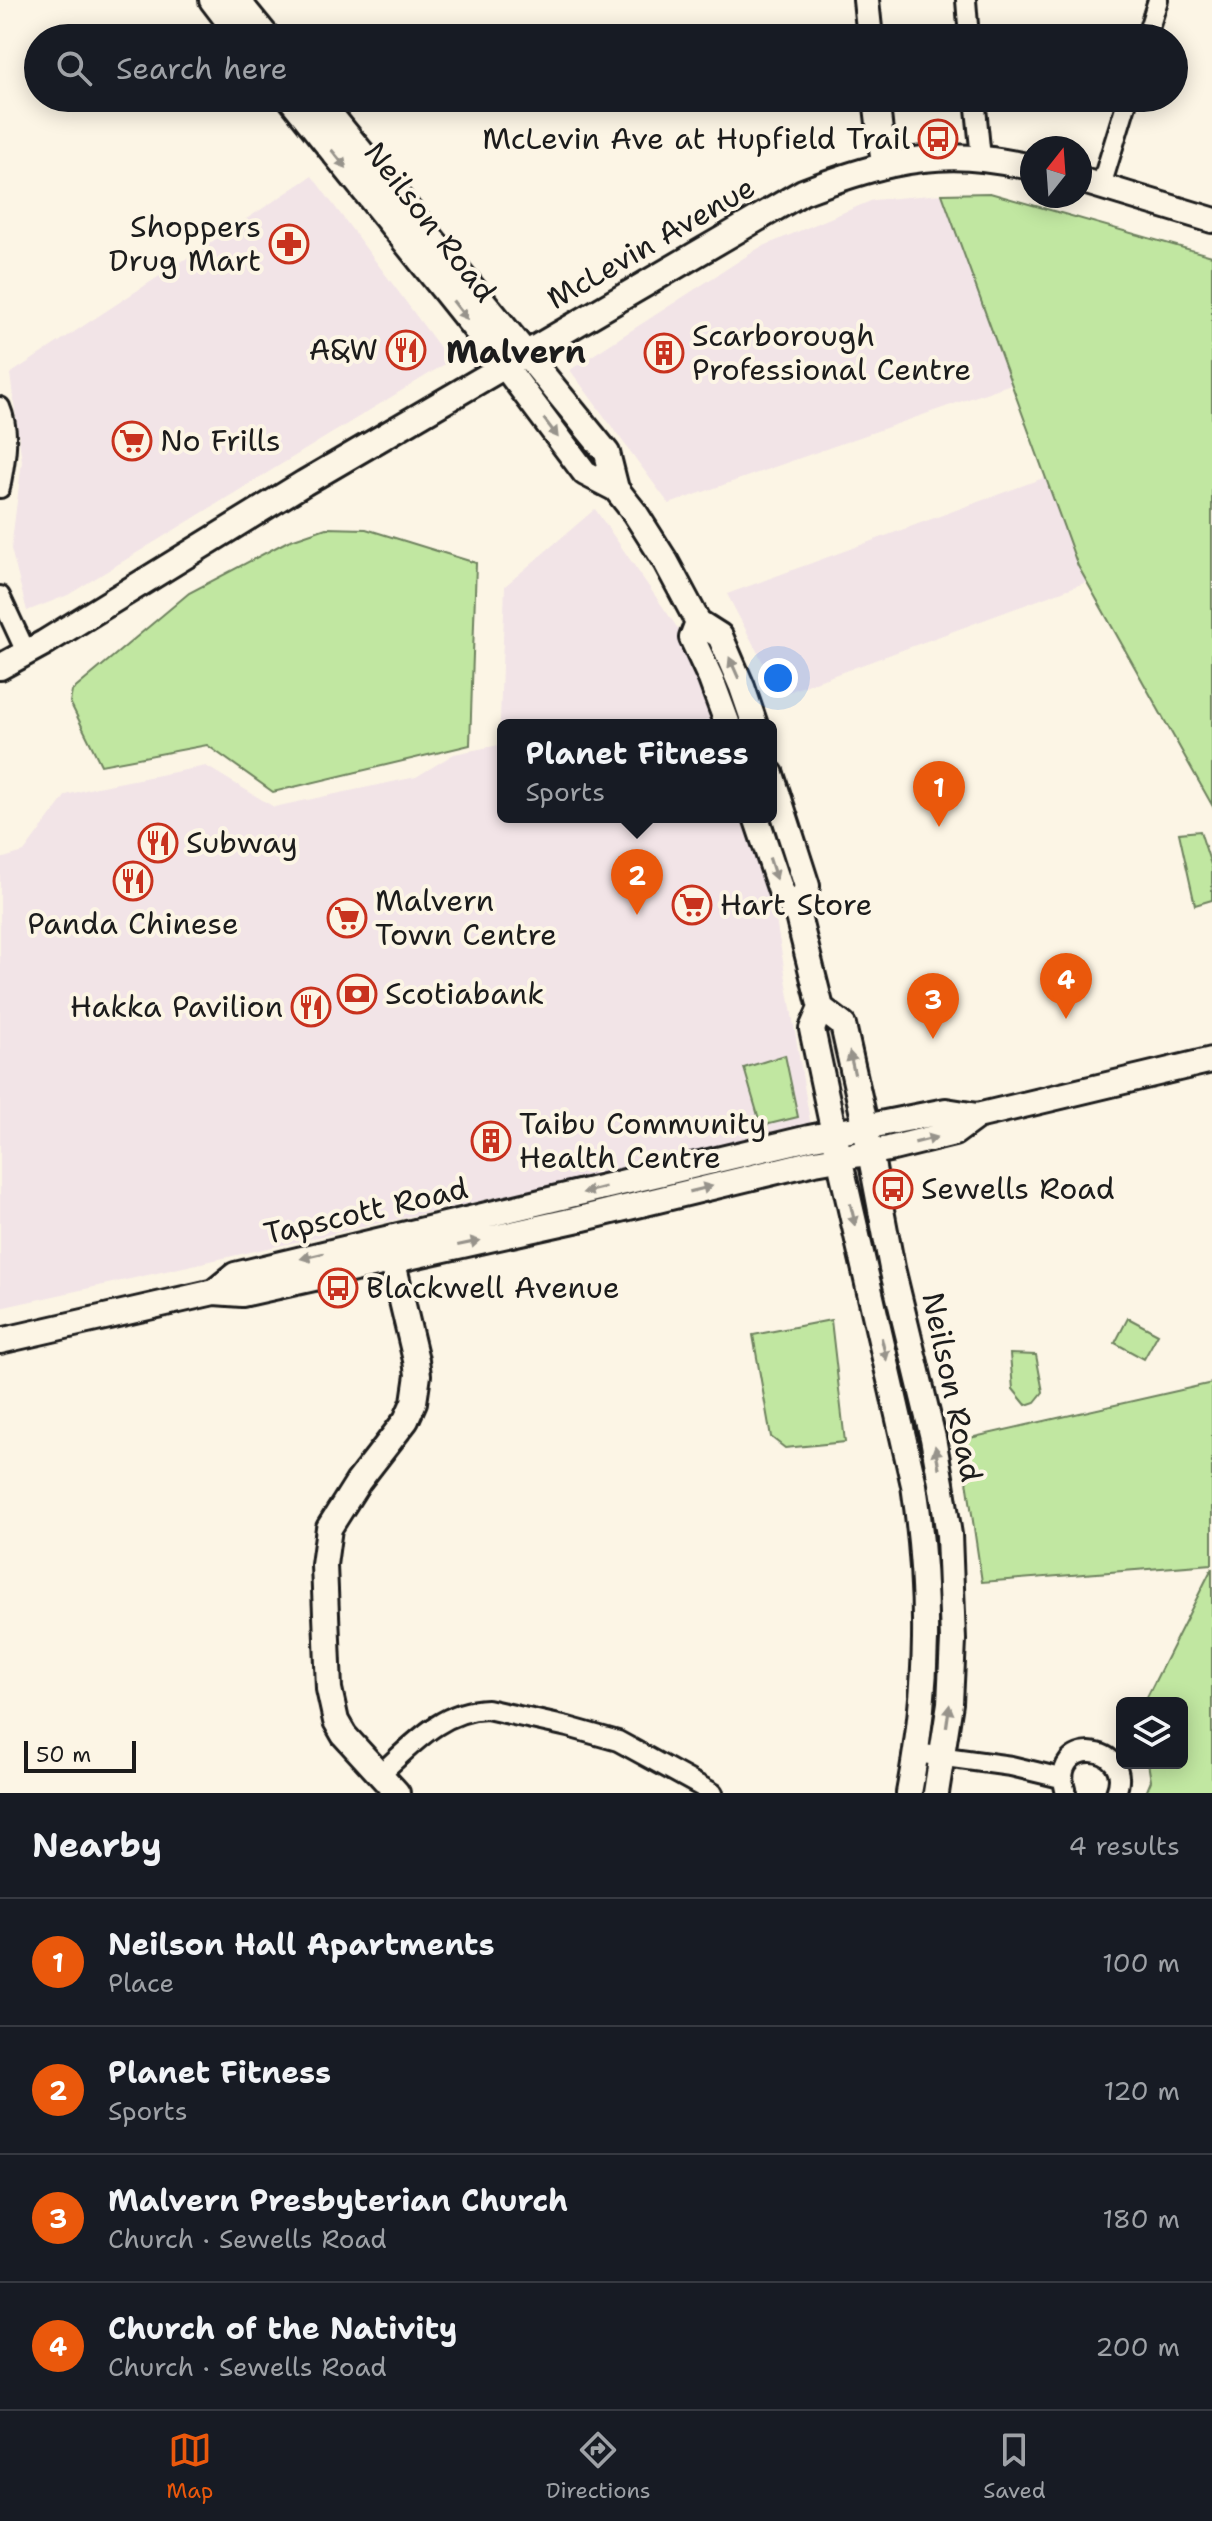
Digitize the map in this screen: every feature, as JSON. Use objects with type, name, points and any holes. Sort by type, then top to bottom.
[{"type":"street","points":[[212,0],[230,24]]},
{"type":"street","points":[[237,0],[257,24]]},
{"type":"street","points":[[866,0],[869,24]]},
{"type":"street","points":[[966,0],[968,24]]},
{"type":"street","points":[[1150,24],[1158,0]]},
{"type":"street","name":"Neilson Road","points":[[302,112],[515,359],[607,453],[616,489],[666,562],[698,622],[720,636],[753,719]]},
{"type":"street","name":"Neilson Road","points":[[328,112],[515,359]]},
{"type":"street","points":[[878,112],[884,165]]},
{"type":"street","points":[[976,112],[981,158]]},
{"type":"street","points":[[1092,179],[1122,112]]},
{"type":"street","name":"McLevin Avenue","points":[[0,667],[304,483],[803,192],[884,165],[941,158],[981,158],[1020,165]]},
{"type":"street","points":[[1092,184],[1212,220]]},
{"type":"street","points":[[0,407],[6,427],[6,456],[0,488]]},
{"type":"street","points":[[0,596],[26,652]]},
{"type":"street","name":"Neilson Road","points":[[698,622],[692,638],[726,719]]},
{"type":"street","name":"Neilson Road","points":[[777,793],[807,886],[798,916]]},
{"type":"street","name":"Neilson Road","points":[[758,823],[781,891],[798,916],[821,1008],[812,1029],[906,1443],[922,1535],[927,1638],[923,1702],[909,1793]]},
{"type":"street","name":"Neilson Road","points":[[821,1008],[843,1025],[892,1268],[933,1438],[949,1535],[953,1640],[950,1703],[936,1793]]},
{"type":"street","points":[[865,1128],[946,1111],[977,1116],[1212,1060]]},
{"type":"street","points":[[870,1153],[954,1133],[977,1116]]},
{"type":"street","name":"Tapscott Road","points":[[0,1341],[214,1292],[242,1294],[390,1249],[579,1219],[836,1145],[865,1128]]},
{"type":"street","name":"Tapscott Road","points":[[836,1145],[870,1153]]},
{"type":"street","points":[[390,1249],[416,1360],[418,1375],[414,1402],[406,1420],[358,1482],[329,1528],[324,1565],[329,1689],[336,1721],[344,1735],[397,1793]]},
{"type":"street","points":[[867,1273],[892,1268]]},
{"type":"street","points":[[380,1774],[446,1718],[475,1709],[487,1709],[618,1741],[713,1793]]},
{"type":"street","points":[[916,1753],[1011,1766],[1064,1786],[1068,1762],[1082,1752],[1099,1752],[1113,1761],[1120,1777],[1116,1793]]},
{"type":"shaded area","points":[[312,176],[450,361],[68,595],[27,611],[11,549],[22,461],[10,374]]},
{"type":"shaded area","points":[[942,194],[1011,384],[669,504],[570,370],[759,248],[873,200]]},
{"type":"shaded area","points":[[1046,477],[1087,582],[780,695],[727,594]]},
{"type":"shaded area","points":[[595,509],[690,646],[717,719],[500,719],[505,586]]},
{"type":"shaded area","points":[[497,745],[497,823],[751,823],[772,896],[811,1127],[0,1308],[0,859],[24,852],[66,795],[97,787],[206,766],[274,807],[416,777],[454,754]]},
{"type":"green space","points":[[990,193],[1020,202],[1020,208],[1043,208],[1212,256],[1212,805],[1078,566],[942,194]]},
{"type":"green space","points":[[326,528],[366,529],[476,563],[470,745],[273,792],[207,745],[101,765],[70,702],[72,691],[189,593],[288,541]]},
{"type":"green space","points":[[1200,831],[1212,868],[1212,900],[1195,905],[1179,833]]},
{"type":"green space","points":[[785,1055],[798,1117],[761,1126],[744,1068]]},
{"type":"green space","points":[[1128,1318],[1158,1334],[1144,1359],[1115,1343]]},
{"type":"green space","points":[[831,1320],[845,1442],[785,1448],[771,1437],[753,1335]]},
{"type":"green space","points":[[1010,1354],[1036,1355],[1043,1392],[1035,1402],[1026,1405],[1013,1389]]},
{"type":"green space","points":[[1212,1383],[1212,1564],[982,1582],[961,1440]]},
{"type":"green space","points":[[1212,1568],[1212,1793],[1146,1793],[1151,1781],[1149,1769],[1188,1769],[1188,1697],[1147,1697]]},
{"type":"place","name":"McLevin Ave at Hupfield Trail","points":[[938,139]]},
{"type":"place","name":"Shoppers Drug Mart","points":[[289,244]]},
{"type":"place","name":"A&W","points":[[406,350]]},
{"type":"place","name":"Scarborough Professional Centre","points":[[664,353]]},
{"type":"place","name":"No Frills","points":[[132,441]]},
{"type":"place","name":"Neilson Hall Apartments","points":[[939,827]]},
{"type":"place","name":"Subway","points":[[158,843]]},
{"type":"place","name":"Panda Chinese","points":[[133,881]]},
{"type":"place","name":"Hart Store","points":[[692,905]]},
{"type":"place","name":"Planet Fitness","points":[[637,915]]},
{"type":"place","name":"Malvern Town Centre","points":[[347,918]]},
{"type":"place","name":"Scotiabank","points":[[357,994]]},
{"type":"place","name":"Hakka Pavilion","points":[[311,1007]]},
{"type":"place","name":"Church of the Nativity","points":[[1066,1019]]},
{"type":"place","name":"Malvern Presbyterian Church","points":[[933,1039]]},
{"type":"place","name":"Taibu Community Health Centre","points":[[491,1141]]},
{"type":"place","name":"Sewells Road","points":[[893,1189]]},
{"type":"place","name":"Blackwell Avenue","points":[[338,1288]]},
{"type":"district","name":"Malvern","points":[[516,352]]}]
